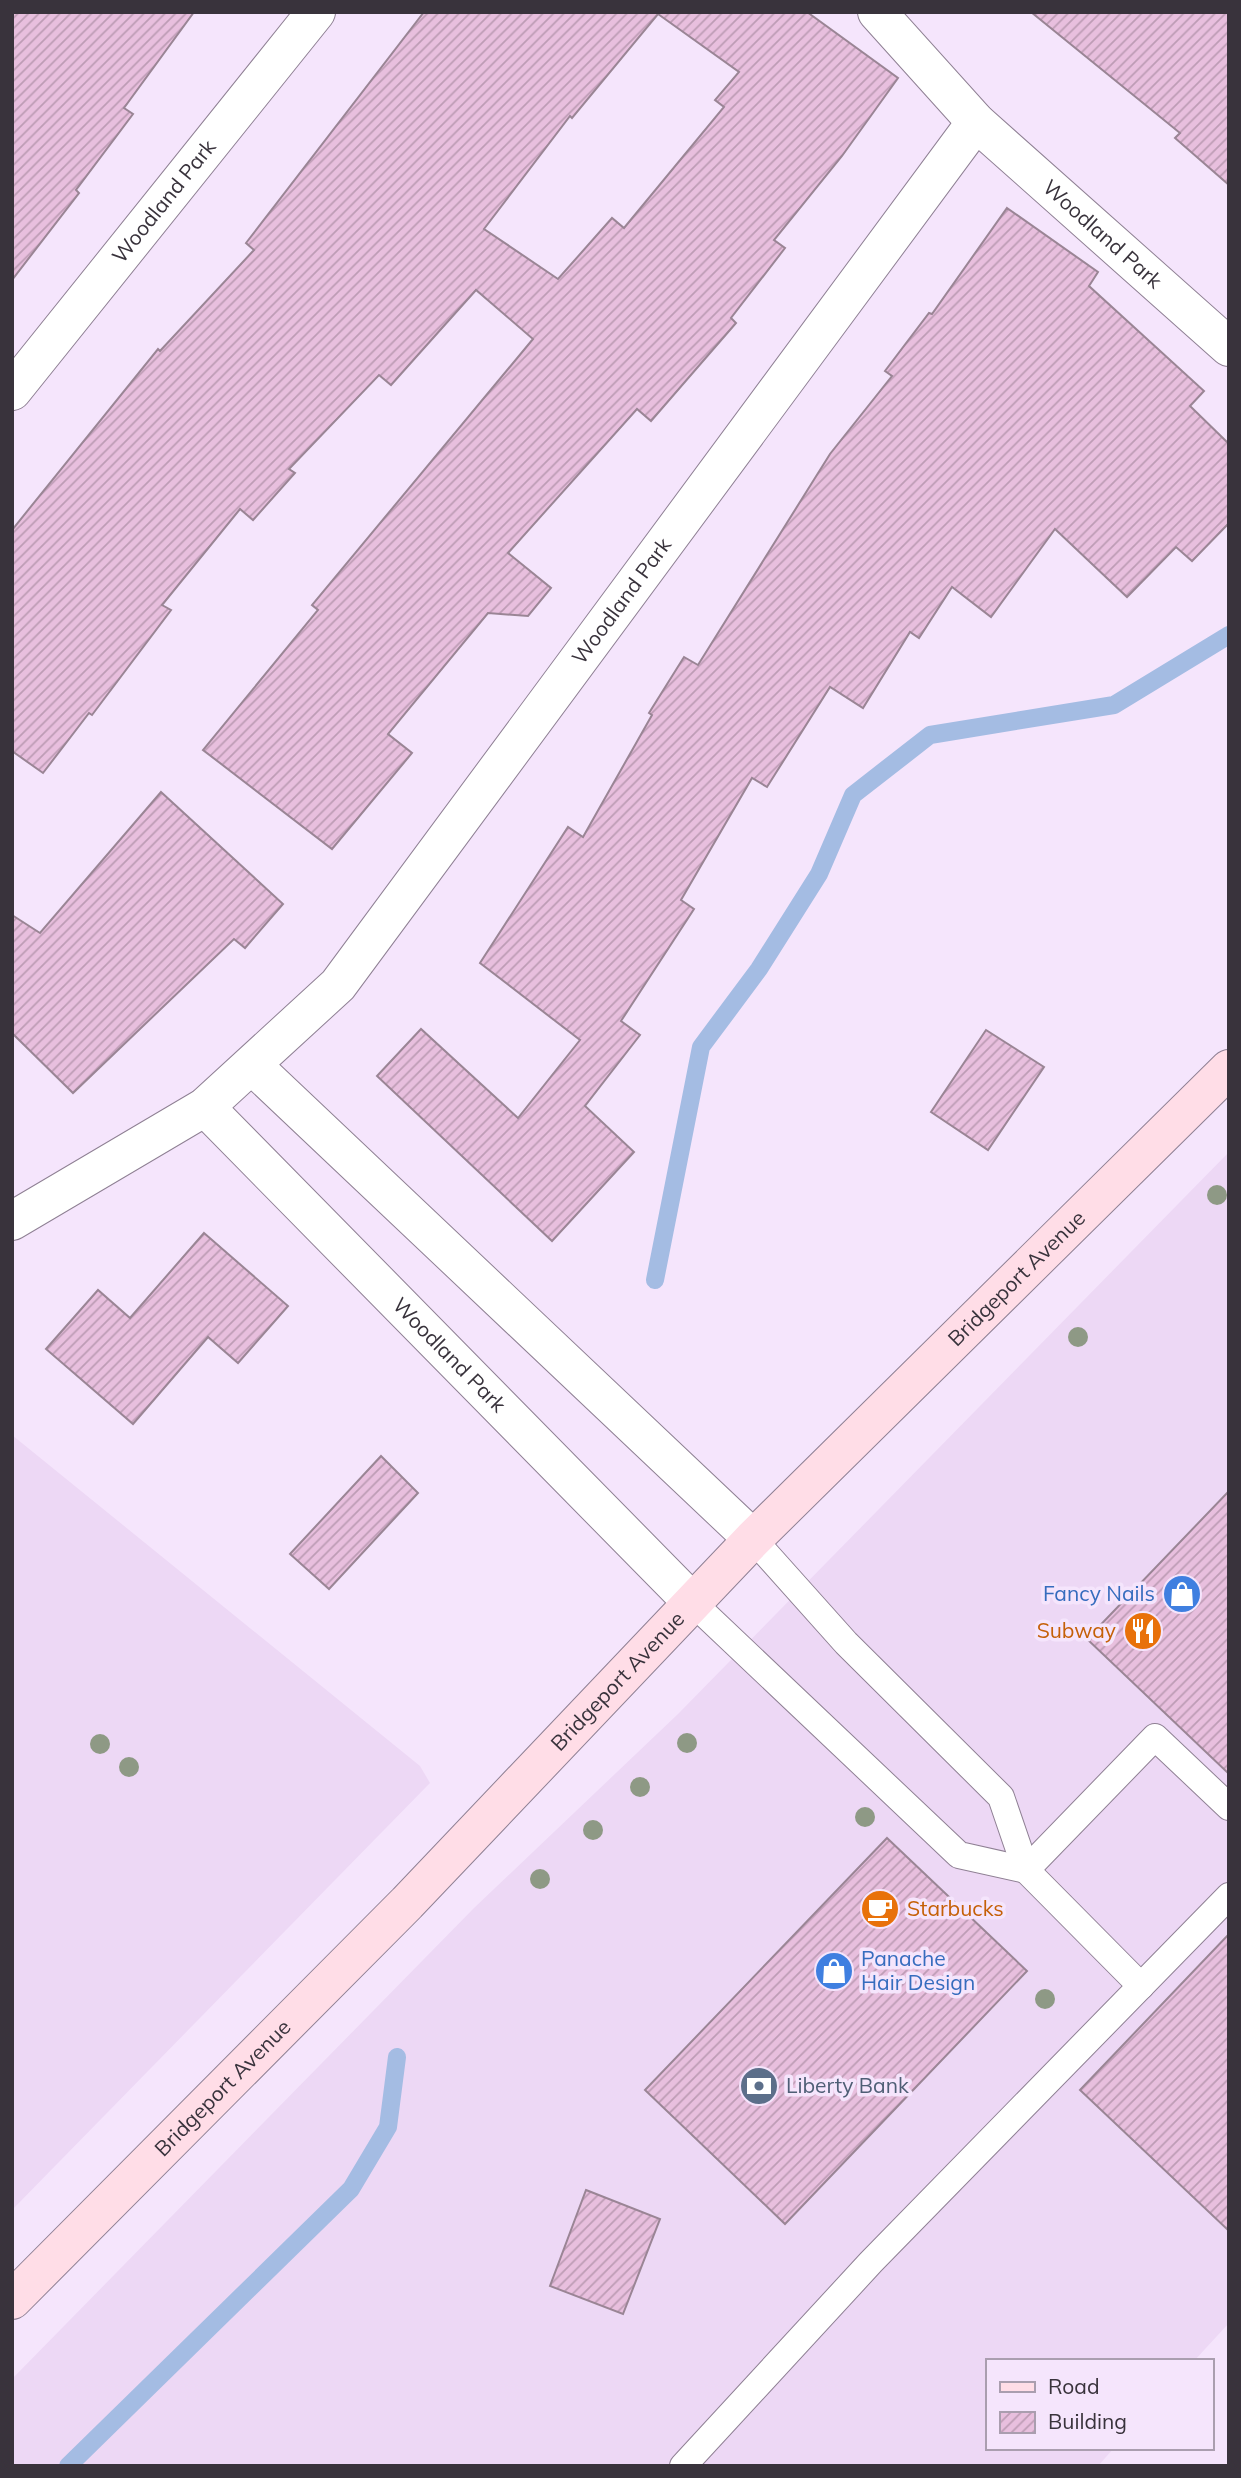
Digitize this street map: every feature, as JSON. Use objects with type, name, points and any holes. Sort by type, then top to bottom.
[{"type":"main road","name":"Bridgeport Avenue","points":[[12,2300],[407,1903],[753,1539],[1226,1077]]},
{"type":"street","name":"Woodland Park","points":[[12,391],[316,12]]},
{"type":"street","name":"Woodland Park","points":[[877,12],[976,122],[1229,347]]},
{"type":"street","name":"Woodland Park","points":[[12,1221],[205,1107],[338,985],[976,122]]},
{"type":"street","points":[[251,1065],[753,1539]]},
{"type":"street","name":"Woodland Park","points":[[205,1107],[694,1603]]},
{"type":"lane","points":[[753,1539],[846,1643],[1000,1797],[1026,1870],[1141,1986]]},
{"type":"lane","points":[[694,1603],[959,1855],[1026,1870]]},
{"type":"lane","points":[[1026,1870],[1155,1737],[1229,1807]]},
{"type":"lane","points":[[683,2466],[871,2262],[1229,1896]]},
{"type":"shaded area","points":[[1229,1152],[1229,2323],[1196,2359],[986,2359],[986,2450],[1112,2450],[1098,2466],[12,2466],[12,2379],[474,1908],[678,1714]]},
{"type":"shaded area","points":[[12,1435],[420,1766],[430,1783],[12,2210]]},
{"type":"building","points":[[12,12],[194,12],[124,108],[133,114],[76,190],[79,193],[12,280]]},
{"type":"building","points":[[424,12],[807,12],[898,78],[842,156],[774,240],[785,248],[731,318],[736,323],[651,421],[637,409],[508,553],[551,588],[528,616],[488,613],[388,734],[412,753],[332,849],[203,750],[318,610],[312,605],[533,339],[476,290],[391,385],[379,375],[289,469],[295,473],[253,520],[240,509],[162,605],[171,610],[92,715],[89,713],[43,773],[12,751],[12,530],[158,349],[160,351],[254,250],[246,243]],"holes":[[[658,14],[739,72],[715,100],[724,107],[624,228],[612,218],[558,279],[484,229],[570,116],[572,118]]]},
{"type":"building","points":[[1031,12],[1229,12],[1229,185],[1175,138],[1180,133]]},
{"type":"building","points":[[1007,208],[1098,272],[1089,286],[1204,391],[1190,406],[1229,444],[1229,523],[1192,561],[1176,547],[1127,597],[1055,529],[991,617],[952,587],[919,638],[910,632],[863,708],[830,687],[767,787],[752,778],[681,900],[694,909],[621,1021],[640,1035],[585,1106],[634,1152],[552,1241],[377,1076],[421,1029],[518,1118],[580,1040],[480,963],[568,827],[583,837],[652,715],[649,713],[684,657],[698,665],[830,454],[892,376],[885,371],[929,313],[932,314]]},
{"type":"building","points":[[161,792],[283,904],[245,948],[234,939],[73,1093],[12,1033],[12,915],[40,933]]},
{"type":"building","points":[[986,1030],[1044,1067],[988,1150],[931,1112]]},
{"type":"building","points":[[204,1233],[288,1306],[238,1363],[208,1337],[133,1424],[46,1349],[98,1290],[130,1318]]},
{"type":"building","points":[[381,1456],[418,1493],[329,1589],[290,1554]]},
{"type":"building","points":[[1229,1491],[1229,1774],[1087,1639]]},
{"type":"building","points":[[887,1838],[1027,1971],[785,2224],[645,2090]]},
{"type":"building","points":[[1229,1934],[1229,2231],[1080,2090]]},
{"type":"building","points":[[586,2190],[660,2219],[623,2314],[550,2286]]},
{"type":"waterway","points":[[655,1280],[701,1047],[759,969],[819,874],[853,795],[930,735],[1114,705],[1229,635]]},
{"type":"waterway","points":[[68,2466],[351,2189],[388,2127],[397,2057]]},
{"type":"place","name":"Fancy Nails","points":[[1182,1594]]},
{"type":"place","name":"Subway","points":[[1143,1631]]},
{"type":"place","name":"Starbucks","points":[[880,1909]]},
{"type":"place","name":"Panache Hair Design","points":[[834,1971]]},
{"type":"place","name":"Liberty Bank","points":[[759,2086]]}]
